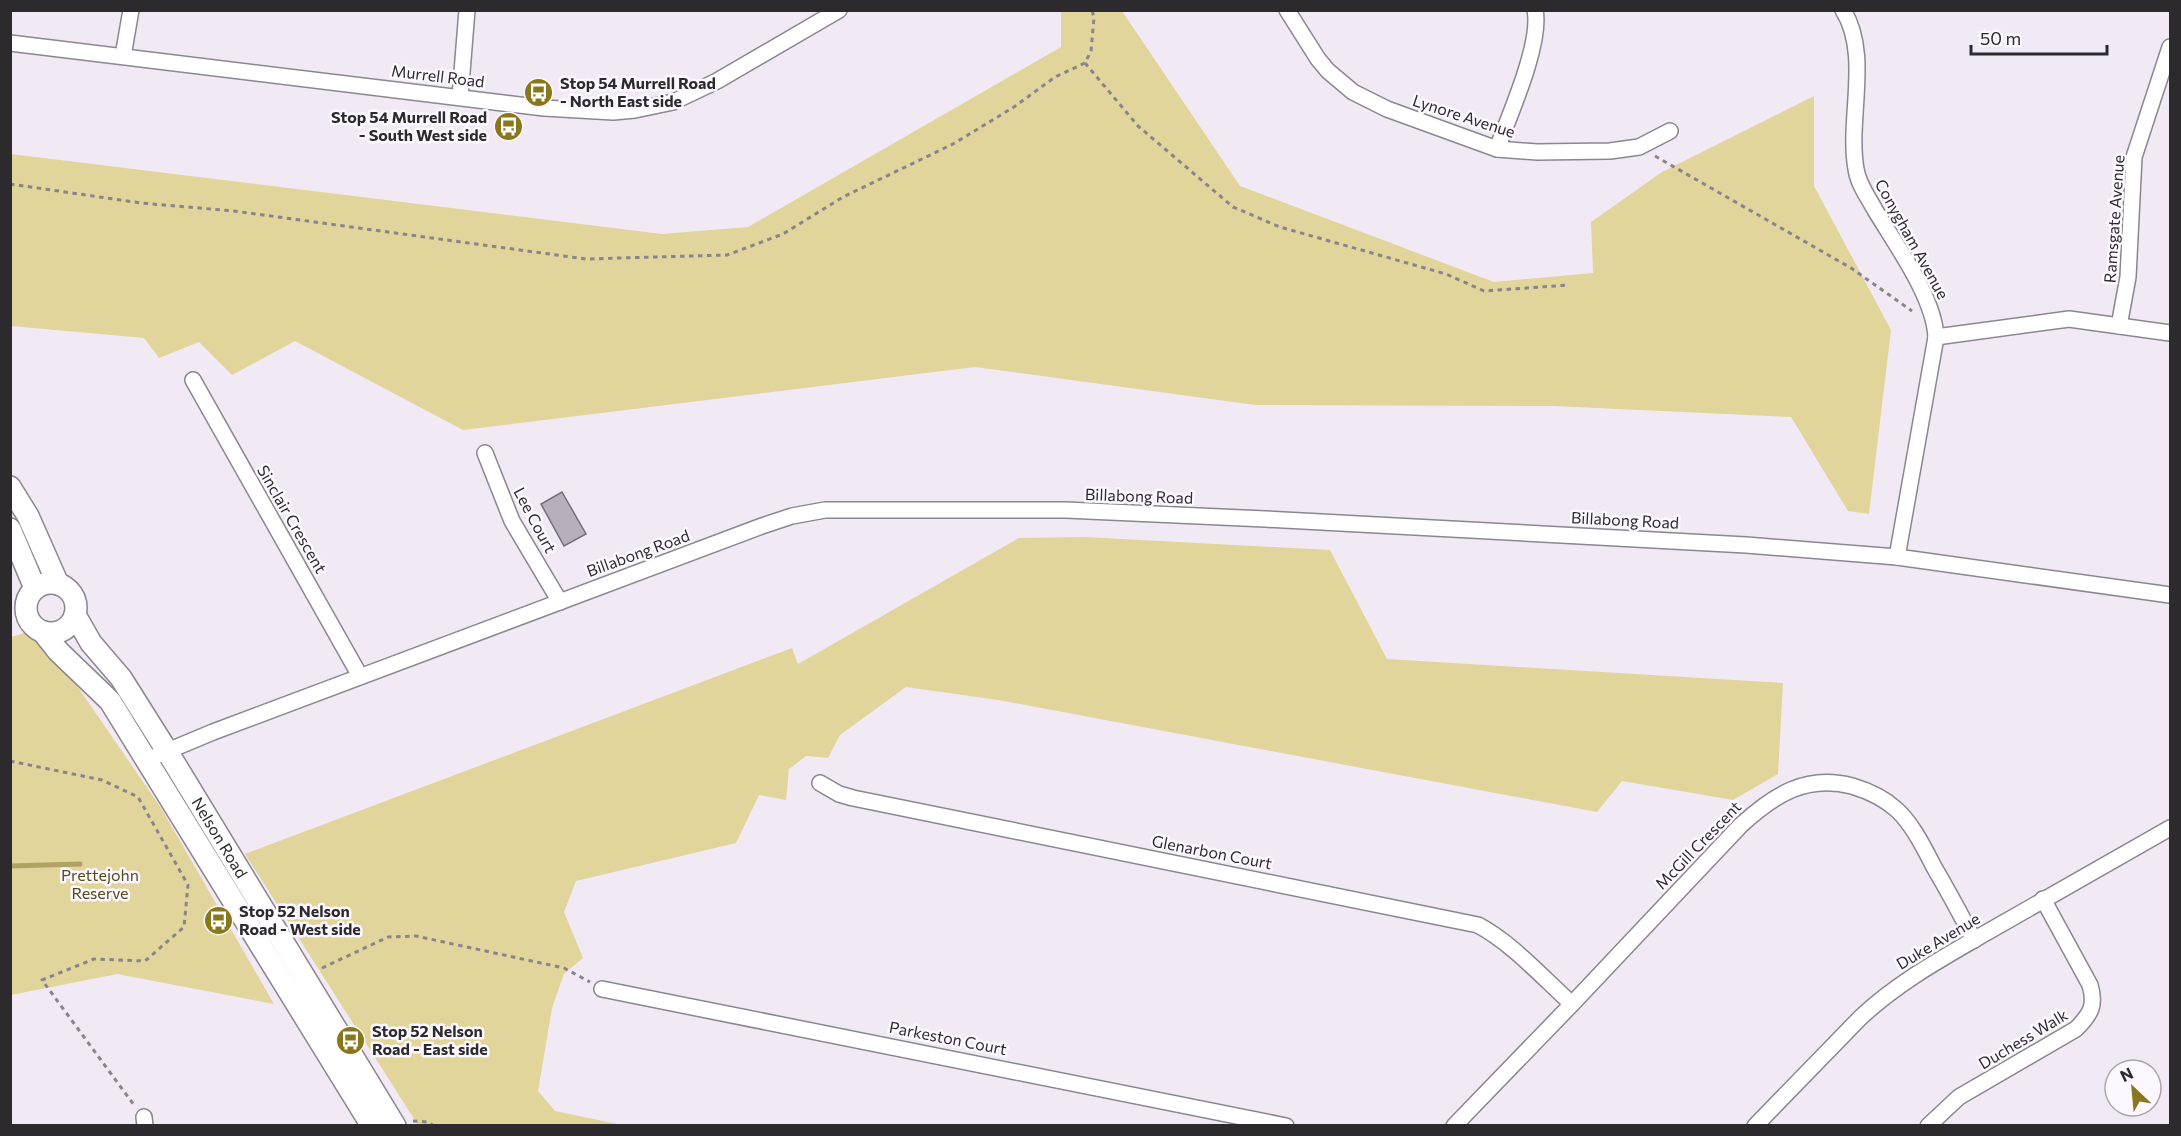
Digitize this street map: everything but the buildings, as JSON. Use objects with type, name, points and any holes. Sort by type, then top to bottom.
[{"type":"main road","points":[[10,487],[28,516],[58,584]]},
{"type":"main road","points":[[10,529],[28,627],[56,632],[66,628],[75,615],[74,599],[65,587],[58,584],[50,583],[24,598]]},
{"type":"main road","name":"Nelson Road","points":[[75,615],[91,643],[121,678],[402,1123]]},
{"type":"main road","name":"Nelson Road","points":[[28,627],[58,651],[110,701],[372,1125]]},
{"type":"street","points":[[123,56],[131,10]]},
{"type":"street","points":[[460,97],[467,10]]},
{"type":"street","name":"Murrell Road","points":[[10,43],[460,97],[584,111],[613,112],[673,102],[717,81],[839,10]]},
{"type":"street","name":"Lynore Avenue","points":[[1287,10],[1318,59],[1328,71],[1353,92],[1387,109],[1497,149],[1514,152],[1568,152],[1639,147],[1670,131]]},
{"type":"street","points":[[1497,149],[1534,44],[1537,24],[1535,10]]},
{"type":"street","name":"Conygham Avenue","points":[[1843,10],[1852,27],[1857,54],[1856,169],[1864,191],[1927,300],[1936,332],[1897,557]]},
{"type":"street","name":"Ramsgate Avenue","points":[[2119,326],[2128,277],[2133,157],[2170,46]]},
{"type":"street","points":[[1936,332],[2069,319],[2170,333]]},
{"type":"street","name":"Sinclair Crescent","points":[[193,380],[360,676]]},
{"type":"street","name":"Lee Court","points":[[484,453],[512,521],[560,602]]},
{"type":"street","name":"Billabong Road","points":[[147,760],[167,750],[360,676],[762,526],[792,516],[825,510],[1066,510],[1734,544],[1897,557],[2170,595]]},
{"type":"street","name":"McGill Crescent","points":[[1454,1125],[1741,825],[1760,808],[1795,788],[1831,782],[1866,790],[1897,810],[1918,838],[1974,940]]},
{"type":"street","name":"Glenarbon Court","points":[[820,783],[839,794],[853,798],[1478,924],[1521,957],[1572,1004]]},
{"type":"street","name":"Duke Avenue","points":[[1755,1125],[1876,1003],[1904,982],[2043,899],[2170,828]]},
{"type":"street","name":"Duchess Walk","points":[[1928,1125],[1959,1097],[2076,1029],[2090,1013],[2094,998],[2090,985],[2043,899]]},
{"type":"street","name":"Parkeston Court","points":[[602,989],[1286,1125]]},
{"type":"path","points":[[10,184],[141,203],[234,211],[586,258],[727,255],[783,234],[843,197],[953,144],[1014,107],[1055,77],[1084,63],[1091,51],[1094,18],[1092,10]]},
{"type":"path","points":[[1084,63],[1138,126],[1233,207],[1280,227],[1446,274],[1484,291],[1569,285]]},
{"type":"path","points":[[1639,147],[1851,268],[1936,332]]},
{"type":"path","points":[[10,761],[102,780],[138,797],[189,885],[184,927],[145,961],[94,958],[42,980],[145,1121]]},
{"type":"path","points":[[184,878],[189,874]]},
{"type":"path","points":[[316,971],[388,937],[416,936],[564,968],[602,989]]},
{"type":"path","points":[[402,1123],[428,1122],[434,1125]]},
{"type":"green space","points":[[1061,11],[1122,11],[1240,186],[1494,282],[1593,273],[1591,222],[1662,172],[1814,96],[1814,186],[1891,330],[1869,514],[1848,511],[1791,417],[1553,406],[1255,405],[975,367],[463,430],[295,341],[232,375],[199,342],[159,358],[144,338],[11,326],[11,154],[662,234],[748,227],[1061,47]]},
{"type":"green space","points":[[1085,537],[1330,550],[1387,659],[1783,683],[1778,774],[1733,800],[1622,781],[1597,812],[998,700],[906,687],[840,735],[828,758],[806,756],[789,769],[786,800],[759,795],[736,843],[576,881],[564,912],[583,958],[564,974],[552,1008],[538,1091],[555,1111],[622,1125],[418,1125],[245,854],[792,648],[798,664],[1019,538]]},
{"type":"green space","name":"Prettejohn Reserve","points":[[38,629],[161,808],[274,1004],[117,974],[11,995],[11,637]]},
{"type":"waterway","points":[[10,866],[80,864]]},
{"type":"place","name":"Stop 54 Murrell Road - North East side","points":[[539,92]]},
{"type":"place","name":"Stop 54 Murrell Road - South West side","points":[[508,126]]},
{"type":"place","name":"Stop 52 Nelson Road - West side","points":[[218,920]]},
{"type":"place","name":"Stop 52 Nelson Road - East side","points":[[351,1040]]}]
